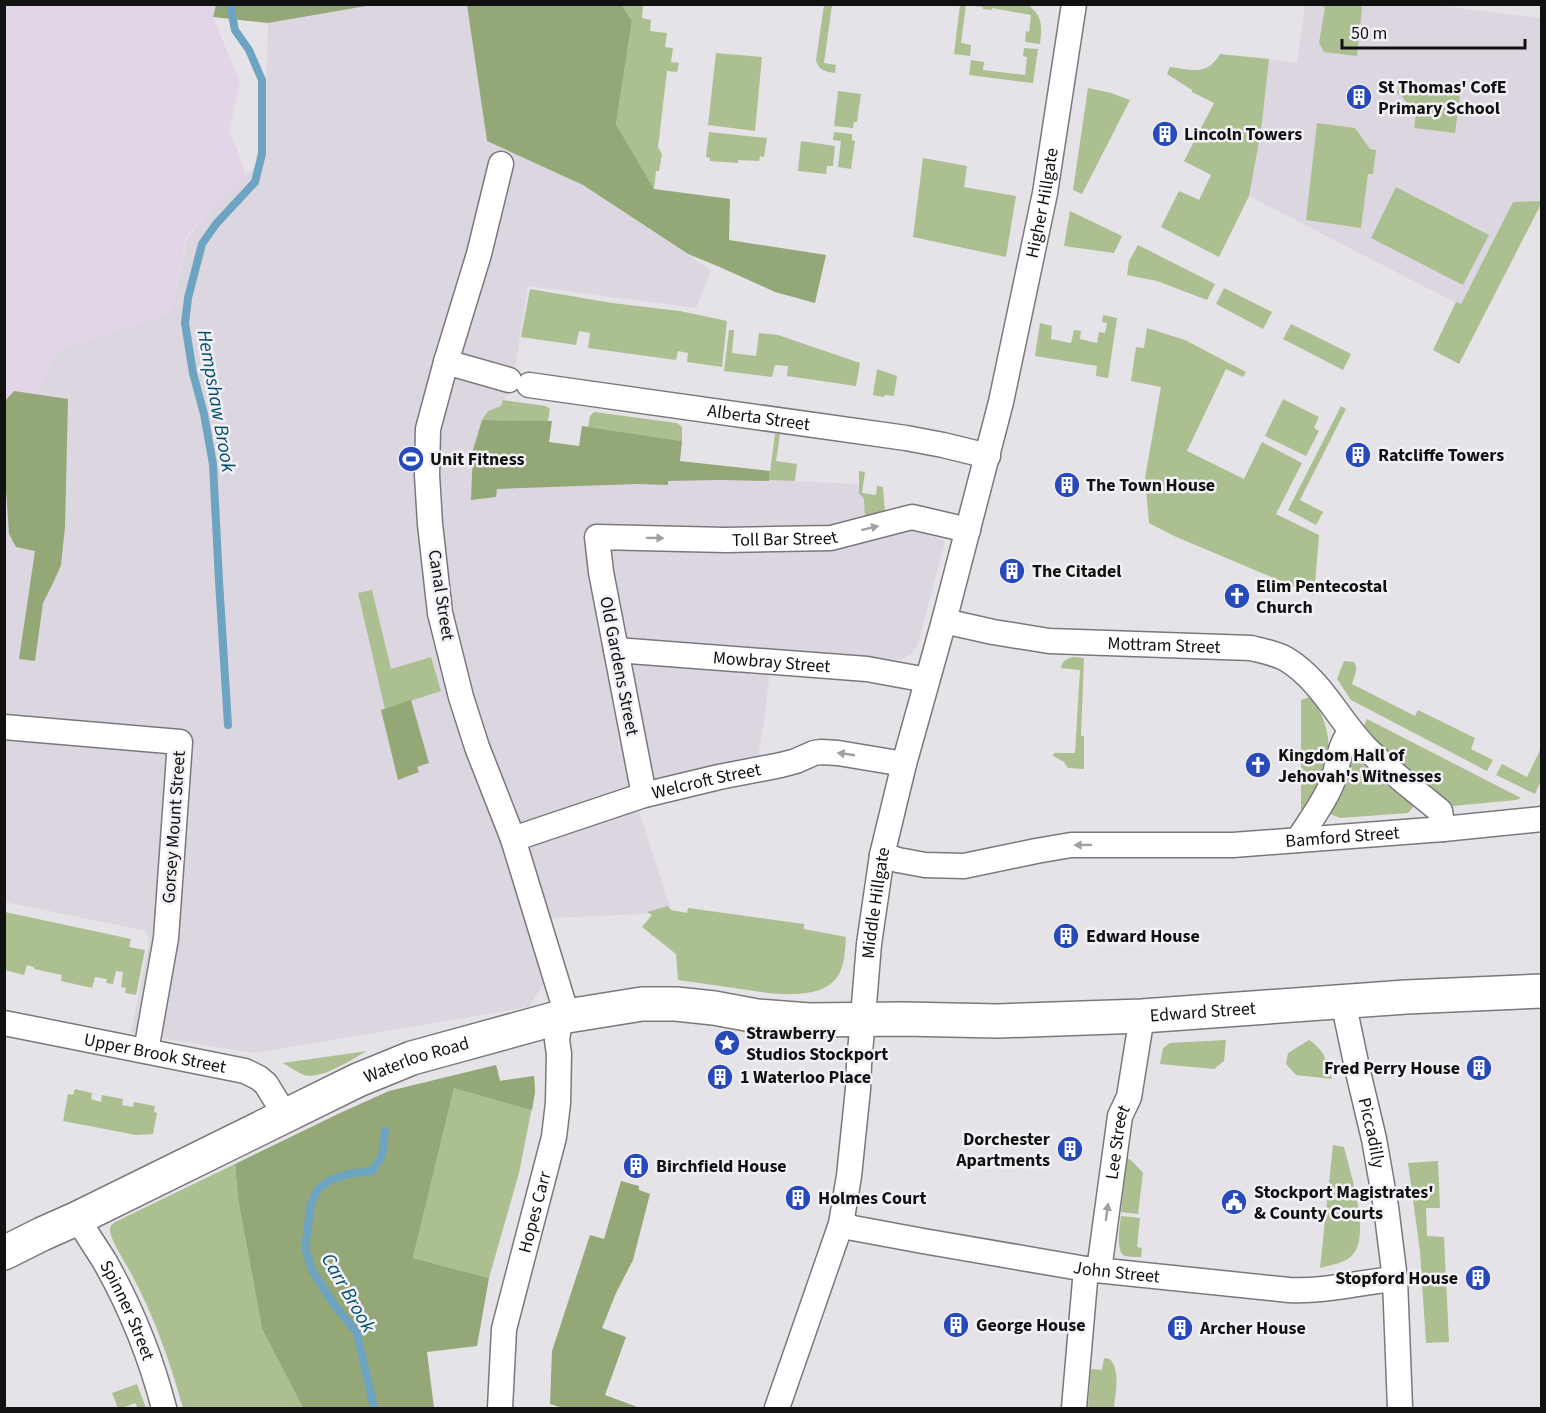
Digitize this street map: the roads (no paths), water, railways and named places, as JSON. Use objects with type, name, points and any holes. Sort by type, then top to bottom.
[{"type":"main road","name":"Edward Street","points":[[863,1020],[998,1021],[1142,1016],[1342,1001],[1542,991]]},
{"type":"main road","name":"Waterloo Road","points":[[4,1253],[358,1080],[412,1058],[561,1017],[642,1004],[676,1004],[758,1016],[809,1020],[863,1020]]},
{"type":"street","name":"Higher Hillgate","points":[[1002,402],[1045,193],[1074,4]]},
{"type":"street","name":"Canal Street","points":[[501,164],[479,254],[428,429],[427,475],[430,524],[440,613],[460,697],[513,839],[563,1002],[561,1017]]},
{"type":"street","name":"Alberta Street","points":[[446,362],[519,382],[895,436],[988,456]]},
{"type":"street","name":"Middle Hillgate","points":[[777,1408],[841,1224],[849,1176],[857,1099],[869,944],[882,855],[904,764],[1002,402]]},
{"type":"street","name":"Toll Bar Street","points":[[597,537],[726,540],[831,537],[912,518],[968,530]]},
{"type":"street","name":"Old Gardens Street","points":[[597,537],[601,572],[644,795]]},
{"type":"street","name":"Mottram Street","points":[[944,621],[1050,641],[1251,648],[1270,652],[1286,659],[1318,686],[1351,731],[1387,767],[1440,811],[1443,829]]},
{"type":"street","name":"Mowbray Street","points":[[616,650],[867,669],[927,680]]},
{"type":"street","name":"Gorsey Mount Street","points":[[4,727],[180,742],[166,938],[146,1051]]},
{"type":"street","points":[[1298,840],[1331,785],[1343,740],[1351,731]]},
{"type":"street","name":"Welcroft Street","points":[[513,839],[644,795],[728,774],[781,765],[814,753],[879,759],[904,764]]},
{"type":"street","name":"Bamford Street","points":[[882,855],[926,865],[964,866],[1036,850],[1071,845],[1233,845],[1542,819]]},
{"type":"street","name":"Piccadilly","points":[[1342,1001],[1374,1139],[1386,1207],[1395,1279],[1400,1408]]},
{"type":"street","name":"Lee Street","points":[[1074,1408],[1093,1270],[1120,1116],[1128,1097],[1142,1016]]},
{"type":"street","name":"Hopes Carr","points":[[500,1408],[504,1329],[554,1137],[558,1103],[557,1040],[561,1017]]},
{"type":"street","name":"Upper Brook Street","points":[[4,1023],[245,1071],[266,1084],[285,1115]]},
{"type":"street","name":"Spinner Street","points":[[78,1218],[105,1263],[145,1346],[164,1408]]},
{"type":"street","name":"John Street","points":[[841,1224],[911,1239],[1093,1270],[1303,1291],[1395,1279]]},
{"type":"waterway","name":"Hempshaw Brook","points":[[228,725],[213,464],[204,414],[193,373],[185,323],[188,298],[202,244],[216,224],[255,182],[262,154],[262,80],[249,50],[235,30],[232,4]]},
{"type":"waterway","name":"Carr Brook","points":[[374,1408],[357,1333],[335,1306],[313,1272],[305,1249],[311,1203],[318,1189],[330,1180],[348,1174],[372,1171],[382,1156],[385,1131]]},
{"type":"place","name":"St Thomas' CofE Primary School","points":[[1359,97]]},
{"type":"place","name":"Lincoln Towers","points":[[1165,134]]},
{"type":"place","name":"Ratcliffe Towers","points":[[1358,455]]},
{"type":"place","name":"Unit Fitness","points":[[411,459]]},
{"type":"place","name":"The Town House","points":[[1067,485]]},
{"type":"place","name":"The Citadel","points":[[1012,571]]},
{"type":"place","name":"Elim Pentecostal Church","points":[[1237,596]]},
{"type":"place","name":"Kingdom Hall of Jehovah's Witnesses","points":[[1258,765]]},
{"type":"place","name":"Edward House","points":[[1066,936]]},
{"type":"place","name":"Strawberry Studios Stockport","points":[[727,1043]]},
{"type":"place","name":"Fred Perry House","points":[[1479,1068]]},
{"type":"place","name":"1 Waterloo Place","points":[[720,1077]]},
{"type":"place","name":"Dorchester Apartments","points":[[1070,1149]]},
{"type":"place","name":"Birchfield House","points":[[636,1166]]},
{"type":"place","name":"Holmes Court","points":[[798,1198]]},
{"type":"place","name":"Stockport Magistrates' & County Courts","points":[[1234,1202]]},
{"type":"place","name":"Stopford House","points":[[1478,1278]]},
{"type":"place","name":"George House","points":[[956,1325]]},
{"type":"place","name":"Archer House","points":[[1180,1328]]}]
